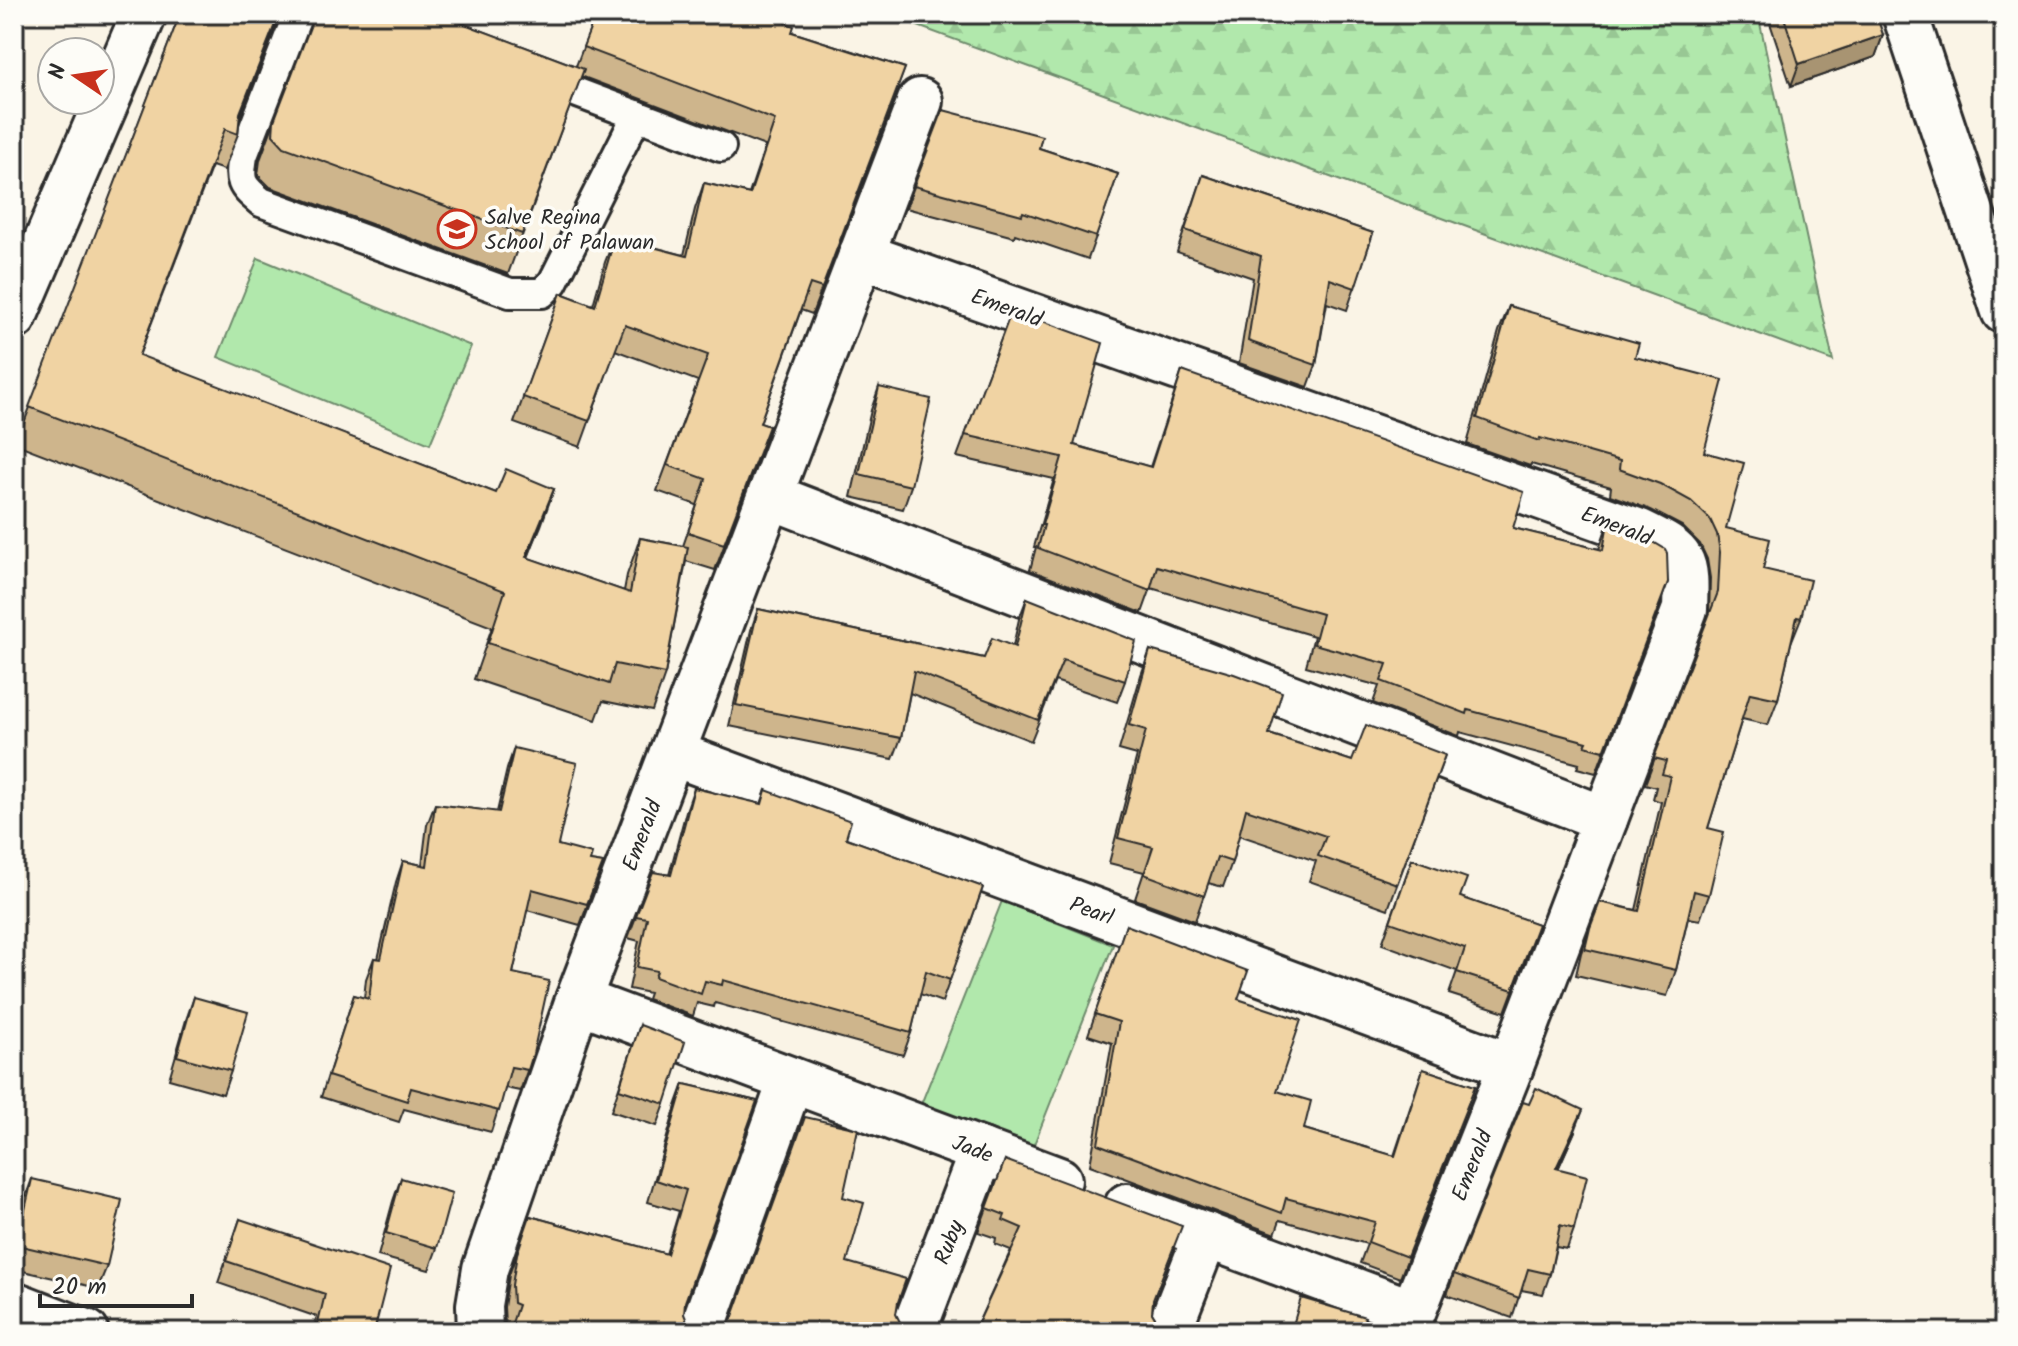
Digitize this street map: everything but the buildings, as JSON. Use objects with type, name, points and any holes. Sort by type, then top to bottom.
[{"type":"street","points":[[14,317],[144,14]]},
{"type":"street","points":[[1905,14],[2004,311]]},
{"type":"street","name":"Emerald","points":[[480,1332],[479,1305],[485,1269],[578,1000],[920,101]]},
{"type":"street","name":"Emerald","points":[[861,255],[1640,532],[1669,546],[1680,557],[1685,570],[1685,609],[1511,1066],[1408,1322]]},
{"type":"street","points":[[770,496],[1605,819]]},
{"type":"street","name":"Pearl","points":[[672,753],[1511,1066]]},
{"type":"street","name":"Jade","points":[[578,1000],[1206,1235],[1408,1322]]},
{"type":"street","points":[[701,1332],[791,1080]]},
{"type":"street","name":"Ruby","points":[[913,1332],[982,1151]]},
{"type":"street","points":[[1168,1332],[1206,1235]]},
{"type":"street","points":[[14,1304],[86,1332]]},
{"type":"lane","points":[[298,14],[243,156],[240,176],[249,192],[261,202],[510,293],[542,293],[553,282],[637,115]]},
{"type":"lane","points":[[508,67],[721,147]]},
{"type":"green space","points":[[885,14],[1758,14],[1833,361]]},
{"type":"green space","points":[[258,258],[471,346],[430,444],[218,357]]},
{"type":"green space","points":[[1002,901],[1113,945],[1029,1157],[918,1112]]},
{"type":"place","name":"Salve Regina School of Palawan","points":[[457,229]]}]
